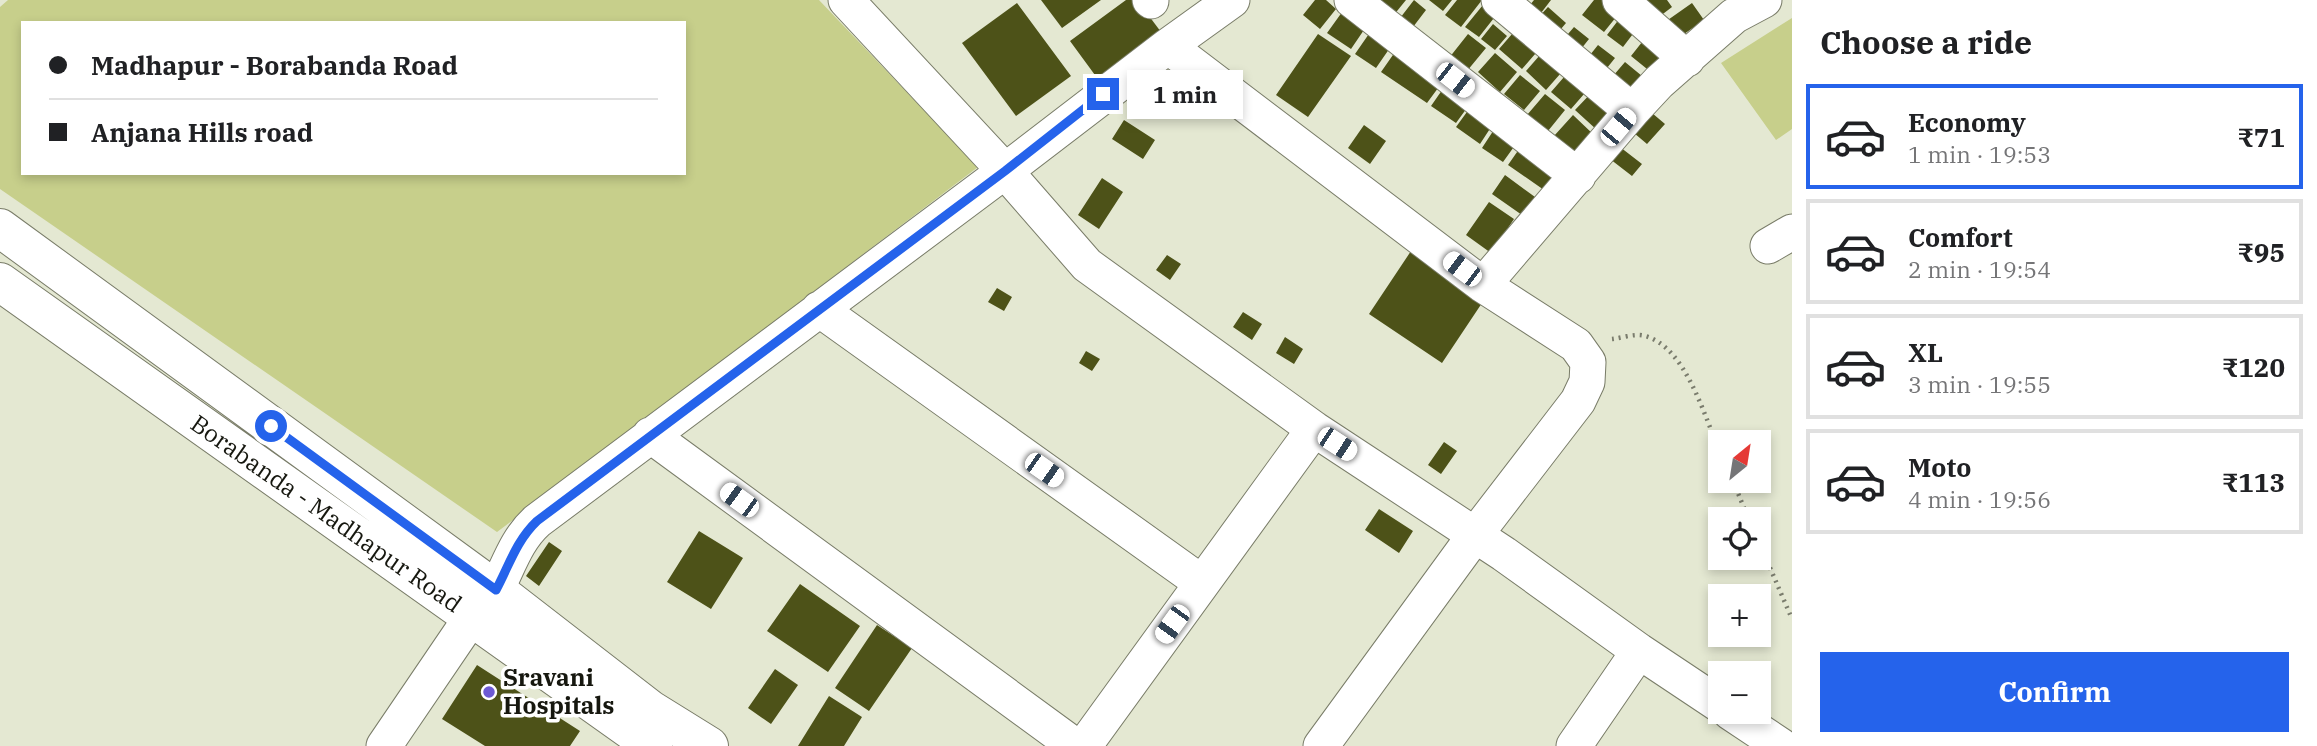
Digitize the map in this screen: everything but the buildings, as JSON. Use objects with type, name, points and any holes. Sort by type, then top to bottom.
[{"type":"street","points":[[846,0],[1005,171],[1087,265],[1314,429],[1475,535],[1708,697]]},
{"type":"street","points":[[496,590],[525,532],[650,435],[1232,0]]},
{"type":"street","points":[[1352,0],[1578,176]]},
{"type":"street","points":[[1499,0],[1632,111]]},
{"type":"street","points":[[1620,0],[1687,59]]},
{"type":"street","points":[[1483,285],[1632,111],[1659,82],[1687,59],[1728,8],[1764,0]]},
{"type":"street","points":[[1168,46],[1483,285],[1576,345],[1588,362],[1587,382],[1578,401],[1475,535],[1321,746]]},
{"type":"street","points":[[0,228],[496,590],[651,710],[709,746]]},
{"type":"street","name":"Borabanda - Madhapur Road","points":[[0,282],[471,618],[639,742]]},
{"type":"street","points":[[819,309],[1202,583]]},
{"type":"street","points":[[1084,746],[1314,429]]},
{"type":"street","points":[[650,435],[1075,746]]},
{"type":"street","points":[[384,746],[471,618]]},
{"type":"street","points":[[1574,746],[1639,651]]},
{"type":"street","points":[[1748,724],[1781,746]]},
{"type":"path","points":[[1576,345],[1642,335],[1663,343],[1683,365],[1711,430]]},
{"type":"path","points":[[1771,570],[1792,619]]},
{"type":"green space","points":[[8,0],[819,0],[978,167],[497,532],[0,189],[0,7]]},
{"type":"green space","points":[[1792,18],[1792,129],[1776,140],[1721,63]]},
{"type":"place","name":"Sravani Hospitals","points":[[489,692]]},
{"type":"route","points":[[271,426],[496,590],[510,565],[516,546],[525,532],[537,521],[1005,171],[1103,94]]}]
